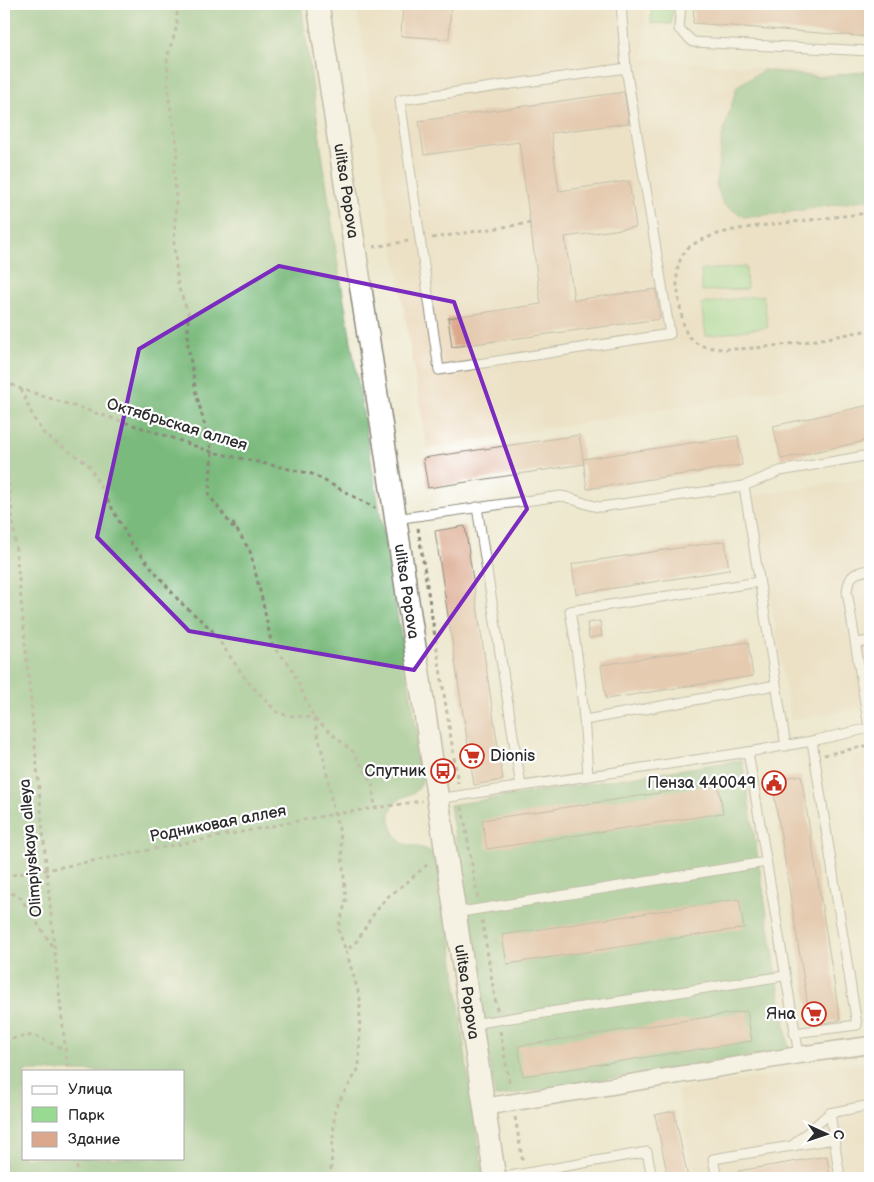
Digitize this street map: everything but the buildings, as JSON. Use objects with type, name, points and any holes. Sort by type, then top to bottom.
[{"type":"street","name":"ulitsa Popova","points":[[318,4],[454,913],[496,1178]]},
{"type":"street","points":[[484,1107],[798,1055],[870,1046]]},
{"type":"lane","points":[[621,4],[626,68],[670,334],[439,370],[400,100],[626,68]]},
{"type":"lane","points":[[681,4],[679,29],[693,42],[870,51]]},
{"type":"lane","points":[[395,519],[561,496],[572,498],[591,507],[601,507],[744,486],[780,471],[870,456]]},
{"type":"lane","points":[[744,486],[786,746]]},
{"type":"lane","points":[[477,507],[521,786]]},
{"type":"lane","points":[[437,799],[786,746],[870,728],[847,592],[848,582],[855,573],[870,570]]},
{"type":"lane","points":[[588,776],[580,666],[570,611],[760,582]]},
{"type":"lane","points":[[856,643],[870,641]]},
{"type":"lane","points":[[585,720],[776,685]]},
{"type":"lane","points":[[794,1033],[856,1025],[812,741]]},
{"type":"lane","points":[[748,752],[798,1055]]},
{"type":"lane","points":[[454,913],[766,862]]},
{"type":"lane","points":[[472,1024],[784,976]]},
{"type":"lane","points":[[792,1146],[830,1113],[870,1105]]},
{"type":"lane","points":[[830,1113],[840,1178]]},
{"type":"lane","points":[[717,1178],[714,1159],[834,1139]]},
{"type":"lane","points":[[496,1178],[647,1152],[652,1178]]},
{"type":"path","points":[[177,4],[177,26],[167,58],[169,100],[178,150],[174,168],[176,200],[174,244],[178,286],[188,312],[188,345],[196,393],[212,452],[209,495],[235,530],[232,522],[250,551],[272,646],[290,665],[314,718],[326,768],[334,814],[340,832],[346,901],[338,929],[360,998],[359,1068],[335,1108],[329,1178]]},
{"type":"path","points":[[870,213],[745,228],[708,237],[690,246],[681,256],[677,274],[678,292],[687,334],[696,344],[736,350],[816,340],[870,330]]},
{"type":"path","points":[[392,244],[530,223]]},
{"type":"path","points":[[372,247],[374,256]]},
{"type":"path","name":"Октябрьская аллея","points":[[4,381],[21,389],[212,452],[312,474],[395,519]]},
{"type":"path","points":[[21,389],[34,419],[45,436],[88,464],[131,543],[180,602],[211,629],[247,681],[278,714],[314,718],[353,752],[372,782],[375,808]]},
{"type":"path","name":"Olimpiyskaya alleya","points":[[4,443],[68,1070]]},
{"type":"path","points":[[416,516],[460,796],[524,1173]]},
{"type":"path","points":[[815,757],[870,745]]},
{"type":"path","name":"Родниковая аллея","points":[[4,876],[46,870],[334,814],[437,799]]},
{"type":"path","points":[[346,951],[358,940],[386,897],[406,883],[445,849]]},
{"type":"path","points":[[4,890],[20,897],[54,947]]},
{"type":"path","points":[[4,1040],[34,1035],[65,1050]]},
{"type":"path","points":[[77,1160],[78,1178]]},
{"type":"highlighted area","points":[[279,266],[454,302],[527,509],[414,670],[189,631],[97,537],[139,349]]},
{"type":"shaded area","points":[[356,4],[646,4],[643,59],[870,76],[870,374],[427,449]]},
{"type":"shaded area","points":[[870,478],[870,706],[791,720],[753,496]]},
{"type":"shaded area","points":[[870,753],[870,867],[853,757]]},
{"type":"shaded area","points":[[864,1062],[870,1094],[870,1178],[694,1178],[677,1089]]},
{"type":"green space","points":[[4,4],[301,4],[337,259],[423,767],[420,787],[395,804],[391,809],[390,821],[394,832],[402,843],[428,850],[436,857],[443,873],[467,1069],[484,1178],[4,1178]]},
{"type":"green space","points":[[652,4],[673,4],[671,24],[651,23]]},
{"type":"green space","points":[[764,70],[818,77],[870,71],[870,199],[784,213],[744,217],[723,204],[716,184],[722,138],[737,86]]},
{"type":"green space","points":[[746,267],[747,289],[702,291],[701,270]]},
{"type":"green space","points":[[763,295],[768,327],[706,336],[701,304]]},
{"type":"green space","points":[[742,760],[789,1050],[495,1097],[450,805]]},
{"type":"place","name":"Dionis","points":[[472,756]]},
{"type":"place","name":"Спутник","points":[[443,771]]},
{"type":"place","name":"Пенза 440049","points":[[774,783]]},
{"type":"place","name":"Яна","points":[[814,1014]]}]
